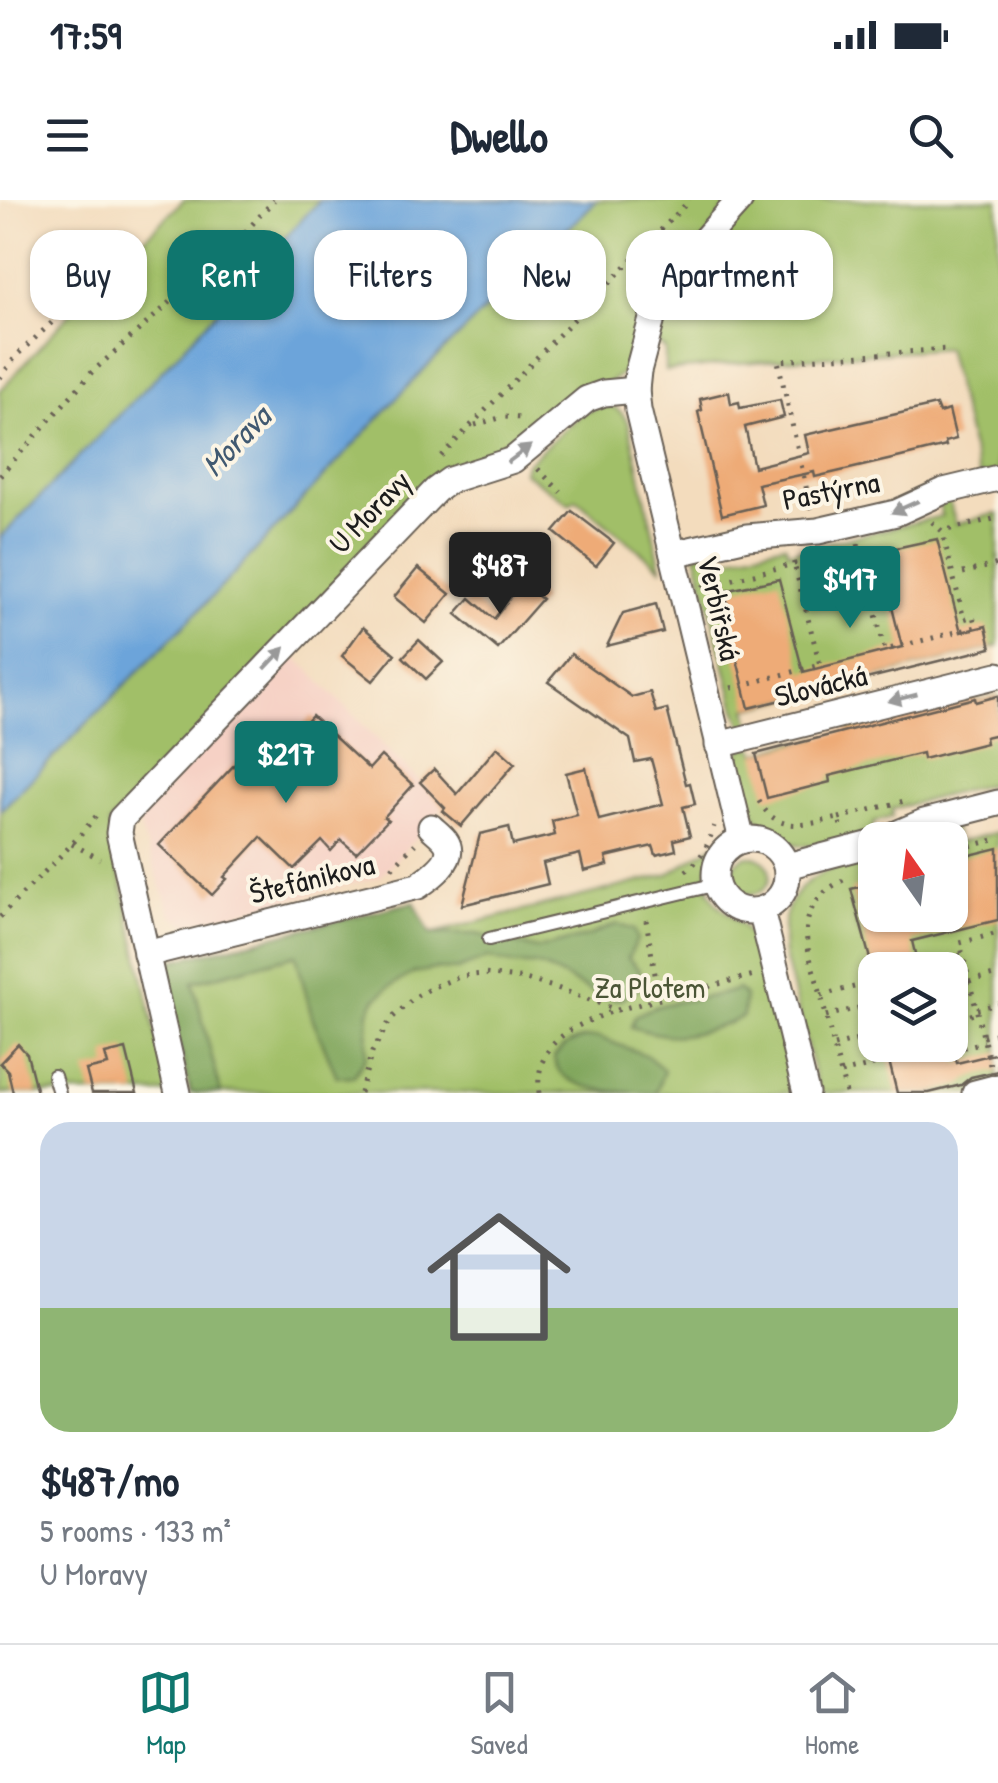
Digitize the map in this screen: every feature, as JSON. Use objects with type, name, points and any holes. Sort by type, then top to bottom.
[{"type":"street","points":[[636,390],[656,304],[680,267],[740,200]]},
{"type":"street","name":"U Moravy","points":[[146,954],[119,833],[125,814],[436,490],[450,480],[506,464],[588,399],[636,390]]},
{"type":"street","name":"Verbířská","points":[[636,390],[742,840]]},
{"type":"street","name":"Pastýrna","points":[[672,554],[747,537],[813,532],[896,513],[944,490],[998,478]]},
{"type":"street","name":"Slovácká","points":[[718,745],[998,674]]},
{"type":"street","points":[[924,822],[998,803]]},
{"type":"street","name":"Štefánikova","points":[[146,954],[418,886],[444,863],[448,853],[447,843],[431,827]]},
{"type":"street","points":[[742,840],[766,842],[779,852],[786,866],[782,894],[760,910],[746,911],[733,906],[716,884],[720,857],[742,840]]},
{"type":"street","points":[[786,866],[858,848]]},
{"type":"street","points":[[760,910],[806,1093]]},
{"type":"street","points":[[146,954],[178,1093]]},
{"type":"lane","points":[[489,939],[716,884]]},
{"type":"lane","points":[[54,1076],[59,1093]]},
{"type":"path","points":[[0,476],[92,372],[230,248],[274,200]]},
{"type":"path","points":[[0,378],[16,356],[55,320]]},
{"type":"path","points":[[813,532],[778,362],[946,349]]},
{"type":"path","points":[[472,426],[503,417],[568,414]]},
{"type":"path","points":[[521,454],[561,492]]},
{"type":"path","points":[[857,540],[884,650],[976,627],[973,616],[964,619],[942,532]]},
{"type":"path","points":[[725,690],[820,665],[794,564]]},
{"type":"path","points":[[962,572],[998,564]]},
{"type":"path","points":[[675,878],[701,858],[709,843],[714,814]]},
{"type":"path","points":[[392,869],[431,827]]},
{"type":"path","points":[[968,846],[998,839]]},
{"type":"path","points":[[0,917],[72,844],[84,850]]},
{"type":"path","points":[[643,903],[659,998]]},
{"type":"path","points":[[961,952],[960,944],[998,933]]},
{"type":"path","points":[[530,1093],[544,1056],[557,1039],[582,1024],[616,1010],[774,969]]},
{"type":"path","points":[[360,1093],[372,1052],[391,1019],[414,997],[454,979],[484,974],[510,976],[558,988],[616,1010]]},
{"type":"path","points":[[970,983],[998,974]]},
{"type":"path","points":[[968,976],[983,1039],[989,1089]]},
{"type":"path","points":[[821,995],[858,986]]},
{"type":"path","points":[[968,1014],[998,1004]]},
{"type":"path","points":[[826,1016],[858,1008]]},
{"type":"path","points":[[968,1044],[998,1033]]},
{"type":"path","points":[[834,1046],[858,1040]]},
{"type":"path","points":[[841,1074],[889,1062]]},
{"type":"path","points":[[538,1078],[539,1093]]},
{"type":"shaded area","points":[[291,652],[443,808],[380,877],[186,925],[171,914],[136,816]]},
{"type":"green space","points":[[184,200],[320,200],[292,230],[167,230],[167,320],[209,320],[0,538],[0,391],[64,320],[147,320],[147,236]]},
{"type":"green space","points":[[597,200],[730,200],[711,230],[626,230],[626,320],[656,320],[623,373],[516,448],[447,475],[109,824],[169,1093],[0,1093],[0,811],[212,597],[422,371],[487,307],[487,320],[606,320],[606,230],[566,230]]},
{"type":"green space","points":[[756,200],[998,200],[998,472],[979,476],[946,348],[665,371],[665,349],[656,342],[663,320],[833,320],[833,230],[728,230]]},
{"type":"green space","points":[[605,405],[620,411],[629,425],[661,568],[576,499],[570,504],[524,472],[526,464],[582,413]]},
{"type":"green space","points":[[948,499],[956,524],[998,513],[998,646],[747,709],[751,725],[744,730],[696,554],[709,551],[712,562],[785,544],[789,552],[942,516],[939,501]]},
{"type":"green space","points":[[998,696],[998,782],[892,809],[892,817],[858,822],[858,837],[811,846],[777,837],[755,814],[740,780],[735,760],[743,747],[754,748],[757,754],[796,741],[850,733],[849,727],[881,719],[882,724],[952,702],[975,698],[977,701]]},
{"type":"green space","points":[[998,832],[998,1093],[819,1093],[784,956],[783,932],[793,898],[804,885],[834,868],[858,860],[858,932],[968,932],[968,840]]},
{"type":"green space","name":"Za Plotem","points":[[714,845],[707,874],[709,890],[716,903],[743,926],[758,950],[796,1093],[190,1093],[159,964],[414,902],[430,934],[667,875]]},
{"type":"green space","points":[[751,856],[765,861],[770,875],[765,889],[751,894],[737,889],[732,875],[737,861]]},
{"type":"green space","points":[[414,902],[430,934],[477,934],[537,949],[617,924],[634,930],[637,940],[628,958],[640,971],[639,988],[619,1000],[603,998],[536,965],[515,965],[488,958],[457,970],[414,973],[375,1000],[369,1012],[366,1057],[354,1076],[337,1077],[312,1017],[296,955],[193,982],[221,1093],[191,1093],[159,964]]},
{"type":"green space","points":[[738,989],[745,996],[743,1016],[728,1024],[681,1035],[631,1027],[635,1016],[648,1010]]},
{"type":"green space","points":[[598,1037],[646,1055],[664,1070],[656,1093],[595,1088],[567,1078],[558,1069],[554,1057],[564,1048]]},
{"type":"water","name":"Morava","points":[[320,200],[597,200],[566,230],[487,230],[487,307],[422,371],[212,597],[0,811],[0,538],[209,320],[294,320],[292,230]]},
{"type":"building","points":[[729,392],[731,404],[739,402],[740,408],[780,400],[784,417],[745,427],[754,467],[809,453],[805,435],[936,405],[939,413],[949,410],[956,439],[945,442],[946,446],[815,477],[814,472],[758,484],[763,505],[722,515],[698,412],[702,410],[700,399]]},
{"type":"building","points":[[572,511],[614,543],[596,566],[554,532]]},
{"type":"building","points":[[937,539],[961,632],[986,626],[991,648],[749,708],[727,619],[731,618],[725,591],[779,579],[803,672],[902,647],[882,551]]},
{"type":"building","points":[[418,568],[450,594],[426,623],[394,597]]},
{"type":"building","points":[[524,586],[542,599],[498,649],[456,614],[470,598],[494,619],[516,590],[519,592]]},
{"type":"building","points":[[656,604],[663,632],[607,646],[623,613]]},
{"type":"building","points":[[363,627],[395,654],[373,681],[342,656]]},
{"type":"building","points":[[419,640],[443,662],[426,679],[403,657]]},
{"type":"building","points":[[571,654],[632,697],[650,692],[656,712],[667,709],[695,804],[683,807],[690,836],[674,840],[676,850],[656,855],[653,846],[606,857],[608,865],[584,871],[580,854],[543,863],[548,884],[462,905],[480,834],[509,827],[513,845],[555,835],[552,821],[577,815],[566,773],[586,768],[599,820],[663,804],[651,759],[635,762],[630,739],[548,682]]},
{"type":"building","points":[[998,696],[998,734],[985,737],[986,743],[923,759],[922,753],[829,776],[830,782],[767,798],[756,754],[975,698],[976,702]]},
{"type":"building","points":[[312,716],[369,769],[381,756],[413,785],[384,817],[388,820],[356,853],[341,840],[331,851],[322,841],[294,869],[261,837],[212,895],[159,845],[252,746],[270,762]]},
{"type":"building","points":[[497,747],[515,763],[461,826],[420,782],[434,769],[457,794]]},
{"type":"building","points":[[998,848],[998,920],[968,927],[968,856]]},
{"type":"building","points":[[858,887],[858,915],[851,889]]},
{"type":"building","points":[[863,932],[949,932],[912,941],[915,952],[868,952]]},
{"type":"building","points":[[18,1044],[27,1054],[37,1093],[13,1093],[8,1071],[0,1063]]},
{"type":"building","points":[[126,1049],[137,1093],[92,1093],[86,1070],[108,1065],[105,1054]]},
{"type":"building","points":[[998,1053],[998,1071],[929,1093],[897,1093],[889,1062],[957,1063]]}]
